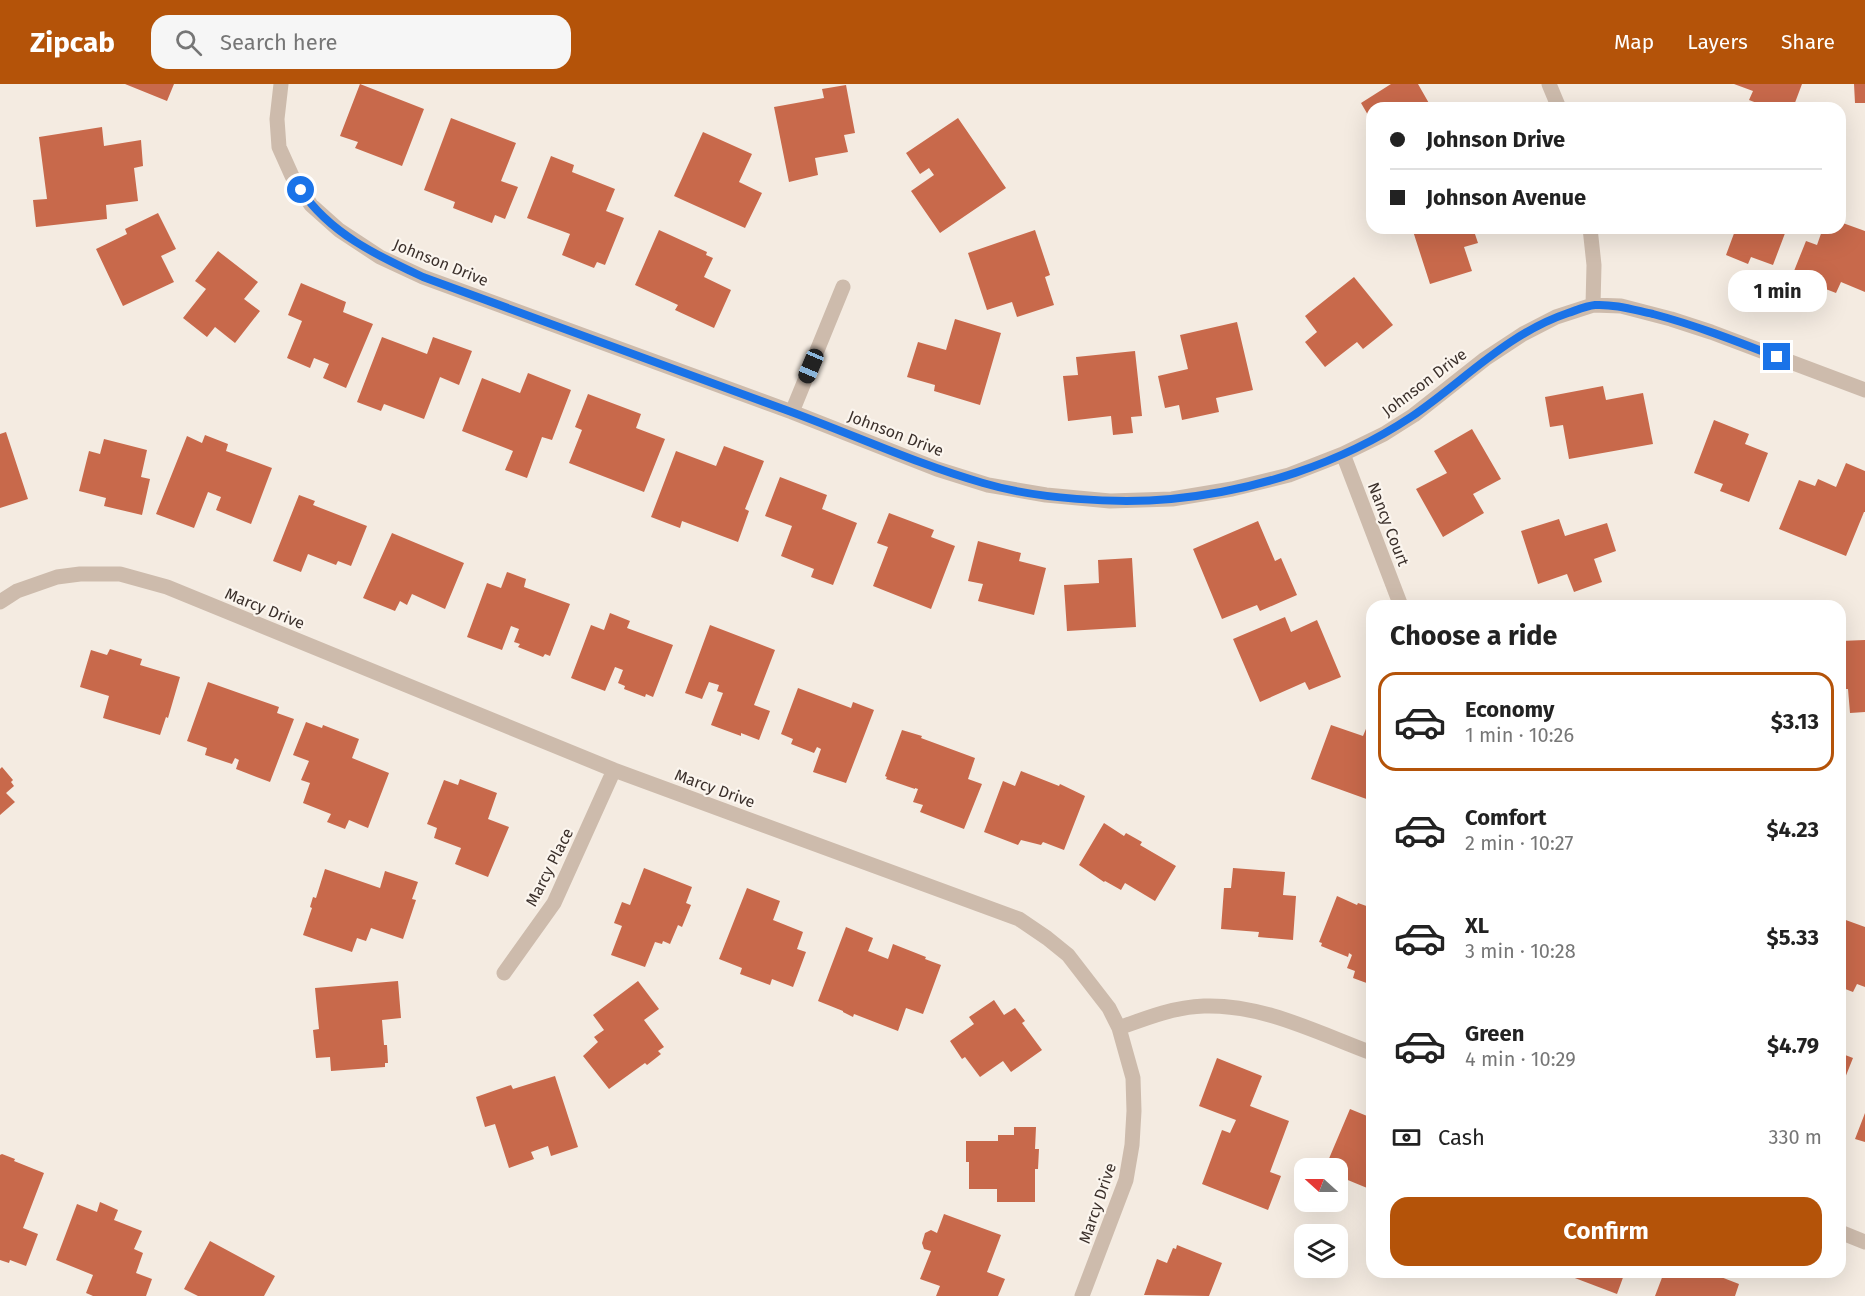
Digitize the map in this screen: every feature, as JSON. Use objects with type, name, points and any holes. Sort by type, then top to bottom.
[{"type":"street","name":"Johnson Drive","points":[[280,84],[277,119],[279,147],[292,176],[311,205],[339,230],[380,257],[423,277],[792,412],[938,469],[988,485],[1046,495],[1110,501],[1172,499],[1232,489],[1289,475],[1384,434],[1414,415],[1485,359],[1523,334],[1556,317],[1593,305]]},
{"type":"street","points":[[1549,84],[1556,102]]},
{"type":"street","points":[[1591,234],[1594,265],[1593,305],[1621,306],[1671,319],[1865,390]]},
{"type":"street","points":[[792,412],[843,287]]},
{"type":"street","name":"Nancy Court","points":[[1342,454],[1399,600]]},
{"type":"street","name":"Marcy Drive","points":[[0,602],[17,591],[57,577],[80,574],[120,574],[167,588],[614,770],[1019,920],[1068,955],[1109,1008],[1119,1028],[1133,1078],[1132,1145],[1126,1180],[1082,1296]]},
{"type":"street","name":"Marcy Place","points":[[504,973],[555,903],[614,770]]},
{"type":"street","points":[[1119,1028],[1178,1009],[1203,1006],[1229,1007],[1266,1013],[1366,1051]]},
{"type":"street","points":[[1846,1234],[1865,1242]]},
{"type":"building","points":[[125,84],[174,84],[167,101]]},
{"type":"building","points":[[360,84],[424,109],[402,166],[355,148],[358,142],[340,136]]},
{"type":"building","points":[[1391,84],[1418,84],[1428,102],[1366,102],[1366,112],[1361,103]]},
{"type":"building","points":[[1734,84],[1802,84],[1795,102],[1754,102],[1749,100],[1753,91]]},
{"type":"building","points":[[1854,84],[1865,84],[1865,103],[1855,103]]},
{"type":"building","points":[[846,85],[855,133],[844,135],[848,152],[815,158],[818,175],[789,182],[774,107],[824,98],[822,89]]},
{"type":"building","points":[[451,118],[516,143],[501,181],[518,187],[505,219],[495,215],[492,223],[453,208],[455,202],[424,190]]},
{"type":"building","points":[[958,118],[1006,188],[940,233],[911,191],[934,175],[929,168],[920,174],[906,153]]},
{"type":"building","points":[[102,127],[104,146],[141,140],[143,166],[134,168],[138,201],[106,205],[107,219],[36,227],[33,200],[47,199],[39,137]]},
{"type":"building","points":[[703,132],[752,154],[739,182],[762,193],[745,228],[674,196]]},
{"type":"building","points":[[551,156],[574,165],[572,172],[615,189],[606,211],[624,218],[605,265],[597,262],[594,268],[562,255],[570,234],[527,218]]},
{"type":"building","points":[[158,213],[176,249],[161,256],[174,282],[123,306],[96,249],[127,234],[125,229]]},
{"type":"building","points":[[1846,224],[1865,231],[1865,292],[1841,282],[1836,293],[1792,276],[1806,241],[1817,245],[1821,234],[1846,234]]},
{"type":"building","points":[[659,230],[707,252],[706,255],[713,258],[704,277],[731,290],[714,328],[675,310],[678,305],[635,285]]},
{"type":"building","points":[[1035,230],[1050,275],[1045,277],[1054,305],[1017,317],[1012,302],[987,310],[968,253]]},
{"type":"building","points":[[1414,234],[1475,234],[1478,243],[1464,247],[1472,271],[1430,284]]},
{"type":"building","points":[[1734,234],[1785,234],[1773,265],[1751,257],[1748,264],[1726,255]]},
{"type":"building","points":[[218,251],[258,282],[244,299],[260,311],[235,343],[215,327],[207,337],[183,318],[206,289],[195,281]]},
{"type":"building","points":[[1354,277],[1393,325],[1363,349],[1357,342],[1325,367],[1305,342],[1317,332],[1305,316]]},
{"type":"building","points":[[301,283],[346,302],[343,312],[373,324],[346,388],[323,378],[329,364],[314,358],[310,368],[287,358],[302,321],[288,315]]},
{"type":"building","points":[[955,319],[1001,333],[980,405],[934,391],[935,385],[907,377],[918,342],[946,350]]},
{"type":"building","points":[[1237,322],[1253,390],[1216,398],[1219,412],[1182,420],[1179,405],[1165,408],[1158,376],[1188,369],[1180,335]]},
{"type":"building","points":[[382,337],[427,354],[433,337],[472,351],[459,385],[440,377],[424,419],[384,404],[381,411],[357,402]]},
{"type":"building","points":[[1135,351],[1142,416],[1131,417],[1133,433],[1113,435],[1111,416],[1068,421],[1063,376],[1078,375],[1076,357]]},
{"type":"building","points":[[528,373],[571,390],[552,440],[542,437],[527,478],[505,470],[513,451],[462,431],[482,378],[520,393]]},
{"type":"building","points":[[1603,386],[1606,400],[1643,393],[1653,444],[1569,459],[1563,425],[1550,427],[1545,397]]},
{"type":"building","points":[[588,394],[641,414],[636,428],[665,439],[644,492],[569,463],[582,430],[575,427]]},
{"type":"building","points":[[1714,420],[1749,434],[1745,444],[1768,453],[1749,502],[1720,491],[1723,484],[1694,473]]},
{"type":"building","points":[[1472,429],[1501,479],[1473,494],[1484,513],[1443,537],[1416,489],[1447,473],[1434,451]]},
{"type":"building","points":[[6,432],[28,499],[0,508],[0,434]]},
{"type":"building","points":[[205,435],[228,444],[226,451],[272,468],[251,524],[216,510],[221,497],[208,492],[194,528],[156,514],[187,436],[202,443]]},
{"type":"building","points":[[104,439],[147,450],[141,477],[150,479],[142,515],[104,506],[106,498],[79,491],[89,451],[100,454]]},
{"type":"building","points":[[724,446],[764,461],[745,509],[749,511],[738,542],[682,521],[680,528],[651,517],[676,451],[716,466]]},
{"type":"building","points":[[1846,463],[1865,471],[1865,512],[1846,556],[1779,529],[1799,480],[1815,486],[1818,479],[1836,487]]},
{"type":"building","points":[[780,477],[827,495],[822,509],[857,523],[833,585],[811,577],[814,569],[781,556],[792,526],[765,516]]},
{"type":"building","points":[[299,495],[315,501],[313,505],[367,526],[351,566],[338,561],[336,565],[308,554],[301,572],[273,561]]},
{"type":"building","points":[[889,513],[934,530],[931,537],[955,546],[931,609],[873,586],[888,547],[877,543]]},
{"type":"building","points":[[1559,519],[1565,536],[1607,523],[1616,551],[1594,559],[1602,582],[1574,592],[1567,574],[1538,584],[1521,531]]},
{"type":"building","points":[[1258,521],[1275,561],[1281,558],[1297,595],[1260,611],[1257,605],[1222,619],[1193,549]]},
{"type":"building","points":[[392,533],[464,563],[445,609],[412,594],[407,605],[400,601],[395,611],[363,598]]},
{"type":"building","points":[[978,541],[1021,553],[1019,561],[1046,568],[1034,615],[978,601],[983,584],[968,581]]},
{"type":"building","points":[[1132,558],[1136,627],[1067,631],[1064,585],[1099,583],[1098,560]]},
{"type":"building","points":[[507,572],[526,579],[524,587],[570,604],[550,656],[545,654],[543,657],[518,647],[520,644],[514,642],[519,629],[511,626],[502,650],[467,637],[487,583],[501,588]]},
{"type":"building","points":[[610,613],[630,621],[627,628],[673,645],[653,697],[646,694],[645,697],[624,689],[625,686],[618,683],[623,670],[615,667],[605,691],[571,678],[591,625],[604,630]]},
{"type":"building","points":[[1285,617],[1291,632],[1317,620],[1341,677],[1309,690],[1305,682],[1260,702],[1233,639]]},
{"type":"building","points":[[710,625],[775,650],[754,705],[770,711],[759,740],[711,725],[723,693],[717,691],[719,685],[709,682],[702,699],[685,693]]},
{"type":"building","points":[[1865,640],[1865,712],[1850,713],[1848,689],[1846,689],[1846,641]]},
{"type":"building","points":[[110,649],[142,659],[140,665],[180,677],[168,718],[166,717],[160,735],[103,718],[109,696],[80,687],[91,650],[107,655]]},
{"type":"building","points":[[208,682],[279,707],[277,713],[294,719],[270,782],[236,769],[239,760],[235,758],[232,764],[205,755],[207,748],[187,741]]},
{"type":"building","points":[[798,688],[851,708],[853,702],[874,710],[846,783],[813,772],[821,749],[817,747],[814,753],[791,744],[793,739],[781,734]]},
{"type":"building","points":[[306,722],[322,728],[323,725],[359,739],[352,758],[389,773],[368,828],[349,820],[345,829],[327,822],[331,814],[303,803],[310,783],[301,780],[309,761],[293,755]]},
{"type":"building","points":[[1331,725],[1363,736],[1366,729],[1366,799],[1311,779]]},
{"type":"building","points":[[902,730],[975,758],[968,779],[982,784],[964,829],[920,812],[923,805],[913,802],[918,789],[886,779],[885,776]]},
{"type":"building","points":[[2,767],[13,780],[11,782],[14,786],[6,793],[15,802],[0,815],[0,769]]},
{"type":"building","points":[[1021,771],[1059,786],[1060,784],[1085,796],[1064,850],[1043,842],[1041,845],[1021,840],[1018,845],[984,832],[1003,781],[1015,786]]},
{"type":"building","points":[[460,779],[497,793],[488,819],[509,827],[488,877],[455,864],[461,848],[434,838],[437,828],[427,824],[444,780],[458,785]]},
{"type":"building","points":[[1104,823],[1124,836],[1126,833],[1142,842],[1140,845],[1176,866],[1155,901],[1125,883],[1121,890],[1104,882],[1079,865]]},
{"type":"building","points":[[644,868],[692,887],[686,903],[691,905],[682,927],[678,925],[670,944],[663,941],[662,944],[655,942],[645,967],[611,955],[622,926],[614,923],[622,902],[630,905]]},
{"type":"building","points":[[1233,868],[1285,872],[1283,895],[1296,896],[1293,940],[1258,937],[1259,932],[1221,929],[1224,888],[1231,888]]},
{"type":"building","points":[[325,869],[380,888],[385,871],[418,882],[412,899],[416,900],[403,939],[371,928],[366,941],[357,938],[352,952],[303,935],[312,908],[310,907],[313,897],[316,898]]},
{"type":"building","points":[[747,888],[780,901],[773,920],[803,932],[797,949],[806,952],[793,987],[772,979],[770,985],[740,974],[742,968],[719,959]]},
{"type":"building","points":[[1337,896],[1357,905],[1358,903],[1366,906],[1366,983],[1353,978],[1355,971],[1347,968],[1352,955],[1349,953],[1348,957],[1321,946],[1322,943],[1319,942]]},
{"type":"building","points":[[1846,920],[1865,927],[1865,987],[1857,984],[1853,992],[1846,989]]},
{"type":"building","points":[[846,927],[873,938],[868,951],[888,959],[893,944],[941,965],[923,1014],[906,1008],[898,1031],[854,1014],[853,1017],[818,1001]]},
{"type":"building","points":[[398,981],[401,1018],[382,1020],[384,1045],[387,1045],[388,1063],[385,1063],[385,1067],[331,1071],[330,1057],[316,1058],[313,1030],[319,1029],[315,988]]},
{"type":"building","points":[[638,981],[659,1009],[644,1020],[664,1047],[658,1051],[661,1054],[647,1065],[645,1063],[609,1089],[583,1056],[598,1042],[594,1037],[604,1030],[593,1015]]},
{"type":"building","points":[[994,1000],[1004,1015],[1015,1008],[1025,1021],[1022,1023],[1042,1050],[1011,1072],[1003,1061],[980,1077],[965,1057],[962,1059],[950,1041],[974,1024],[969,1017]]},
{"type":"building","points":[[1846,1055],[1853,1058],[1846,1076]]},
{"type":"building","points":[[1217,1058],[1262,1076],[1250,1106],[1289,1121],[1270,1172],[1281,1176],[1268,1210],[1202,1184],[1222,1130],[1230,1133],[1236,1120],[1199,1106]]},
{"type":"building","points":[[555,1076],[578,1147],[551,1156],[548,1146],[531,1152],[534,1159],[509,1168],[495,1124],[485,1127],[476,1097],[511,1085],[513,1089]]},
{"type":"building","points":[[1350,1109],[1366,1116],[1366,1188],[1348,1180],[1348,1158],[1329,1158]]},
{"type":"building","points":[[1865,1113],[1865,1142],[1855,1139]]},
{"type":"building","points":[[1014,1127],[1036,1127],[1035,1149],[1039,1149],[1038,1169],[1035,1169],[1035,1202],[997,1202],[997,1189],[969,1189],[966,1141],[998,1141],[998,1135],[1014,1135]]},
{"type":"building","points":[[0,1155],[44,1173],[23,1228],[38,1234],[26,1266],[10,1260],[9,1263],[0,1260]]},
{"type":"building","points":[[100,1202],[118,1210],[114,1220],[142,1231],[134,1249],[143,1253],[136,1273],[152,1279],[146,1296],[93,1296],[86,1293],[93,1275],[56,1260],[77,1204],[97,1212]]},
{"type":"building","points":[[944,1214],[1001,1235],[987,1272],[1005,1279],[998,1296],[936,1296],[940,1286],[920,1279],[931,1251],[924,1249],[922,1243],[925,1233],[931,1230],[937,1233]]},
{"type":"building","points":[[210,1241],[275,1276],[264,1296],[198,1296],[184,1289]]},
{"type":"building","points":[[1177,1245],[1222,1263],[1209,1296],[1144,1295],[1157,1259],[1167,1263],[1173,1248],[1176,1249]]},
{"type":"building","points":[[1575,1278],[1623,1278],[1617,1294]]},
{"type":"building","points":[[1662,1278],[1724,1278],[1739,1284],[1735,1296],[1655,1296]]},
{"type":"route","points":[[301,190],[311,205],[339,230],[380,257],[423,277],[792,412],[938,469],[988,485],[1046,495],[1110,501],[1172,499],[1232,489],[1289,475],[1384,434],[1414,415],[1485,359],[1523,334],[1556,317],[1593,305],[1621,306],[1671,319],[1777,357]]}]
